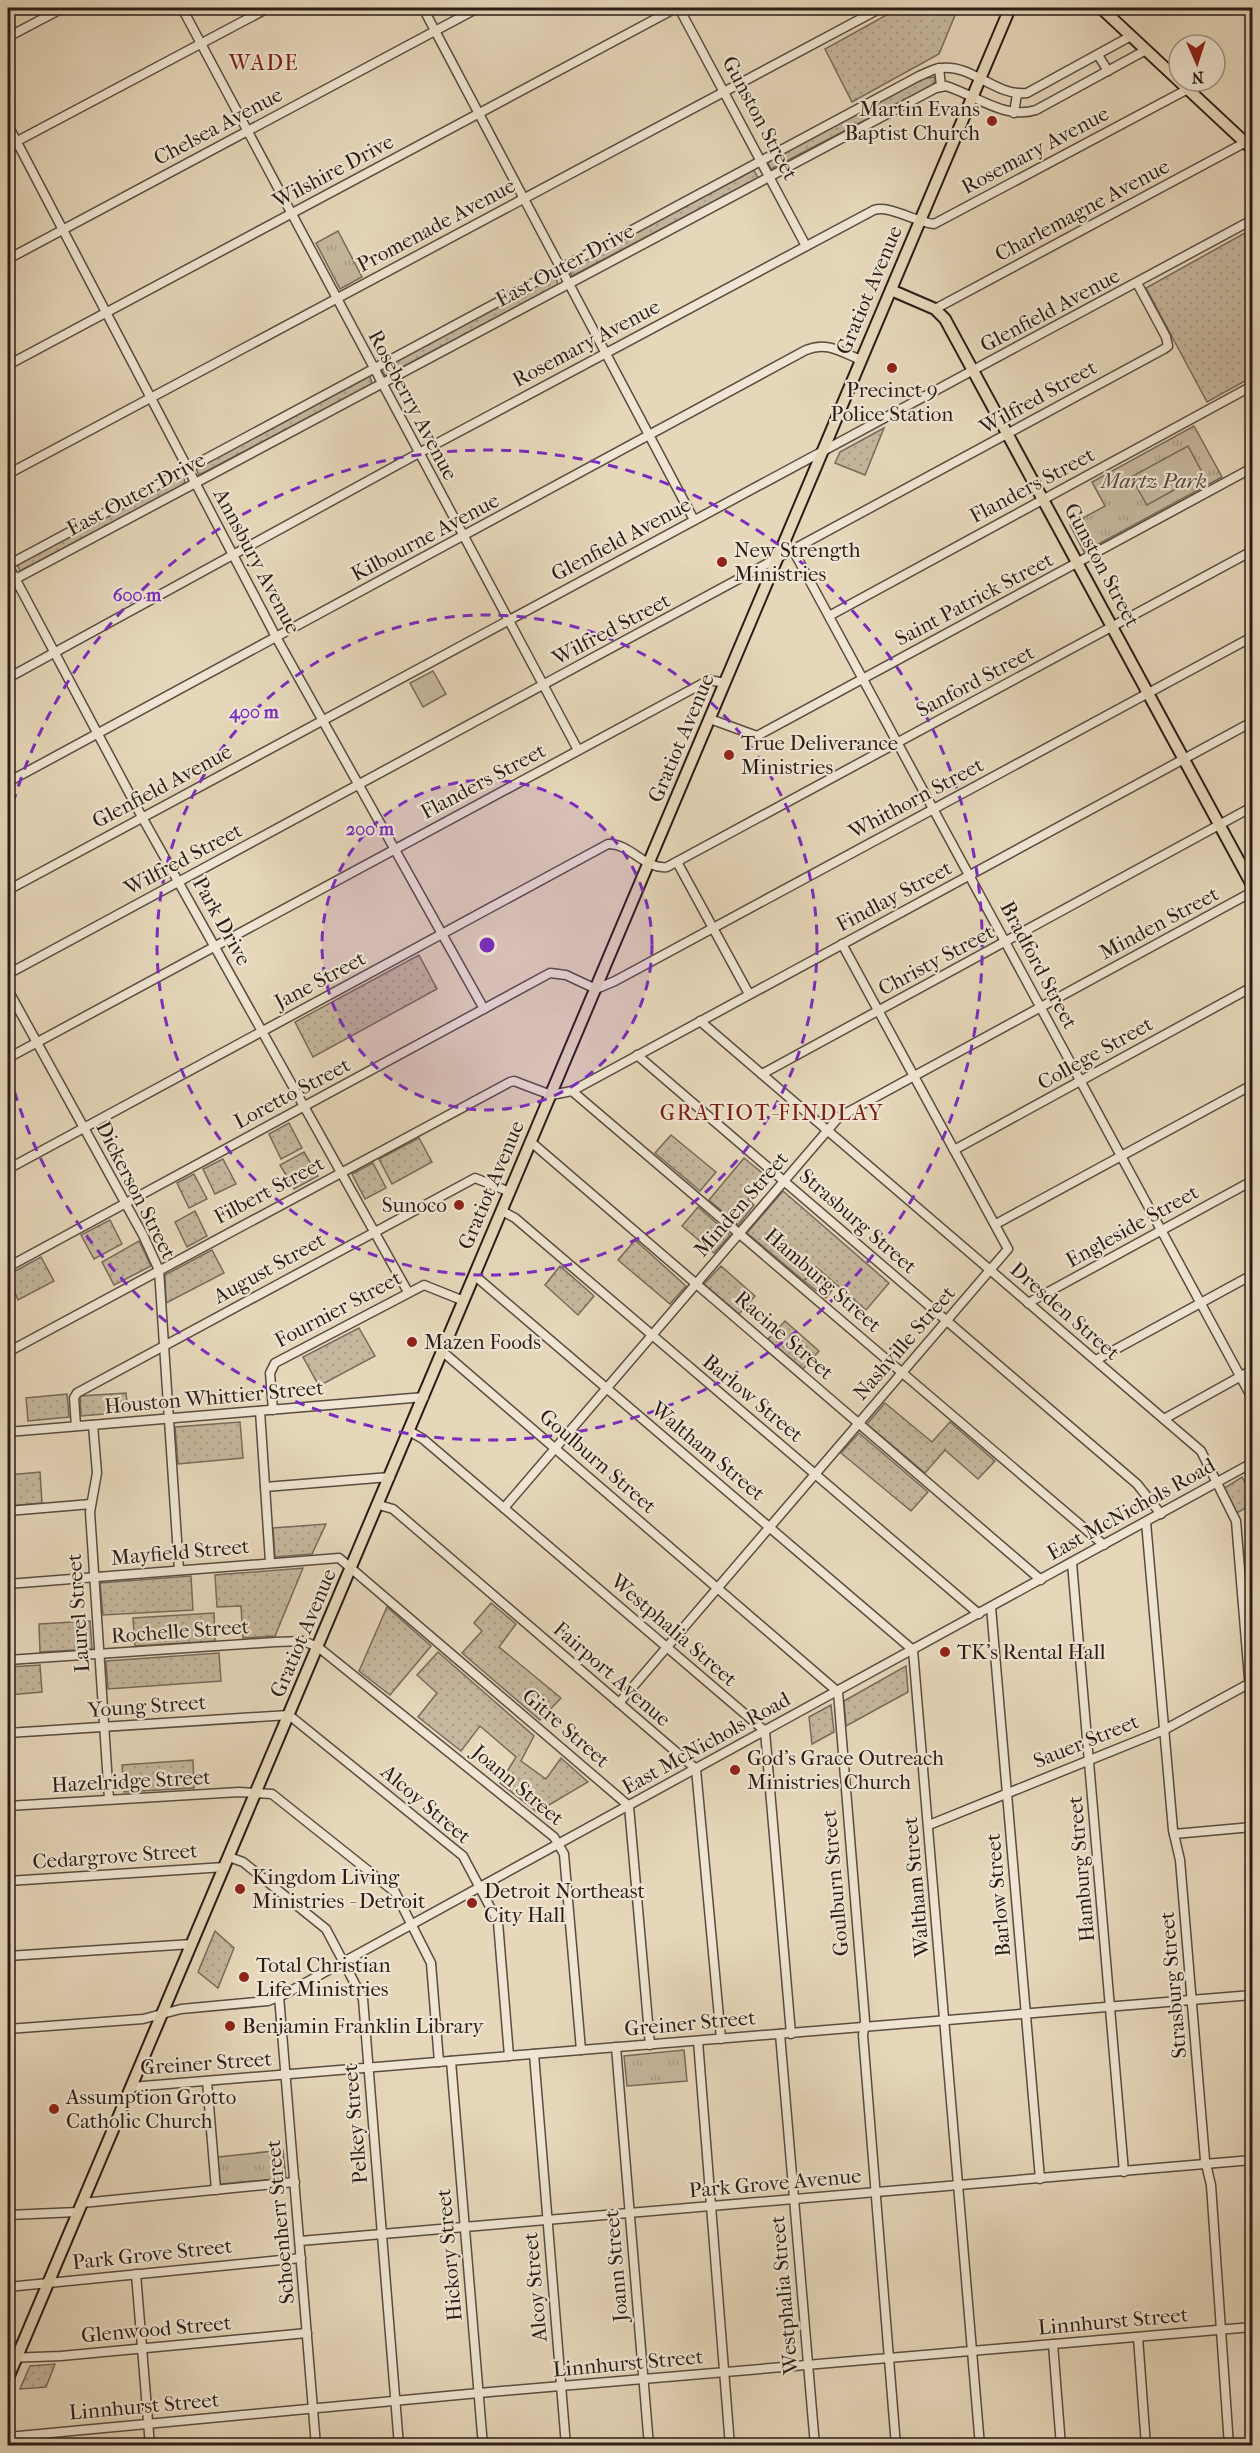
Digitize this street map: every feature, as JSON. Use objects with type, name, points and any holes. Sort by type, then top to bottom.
[{"type":"main road","name":"Gratiot Avenue","points":[[8,2378],[12,2358],[48,2283],[230,1857],[1010,8]]},
{"type":"main road","points":[[1101,8],[1167,70]]},
{"type":"main road","points":[[1191,93],[1249,146]]},
{"type":"main road","points":[[891,290],[935,309]]},
{"type":"main road","name":"Gunston Street","points":[[935,309],[945,319],[1009,434],[1252,885]]},
{"type":"street","points":[[8,37],[63,8]]},
{"type":"street","name":"Roseberry Avenue","points":[[182,8],[578,750]]},
{"type":"street","points":[[12,144],[268,8]]},
{"type":"street","points":[[423,8],[694,520]]},
{"type":"street","name":"Chelsea Avenue","points":[[8,259],[478,8]]},
{"type":"street","name":"Gunston Street","points":[[678,8],[806,246]]},
{"type":"street","name":"Wilshire Drive","points":[[8,366],[678,8]]},
{"type":"street","name":"Promenade Avenue","points":[[8,474],[882,8]]},
{"type":"street","points":[[1131,36],[1034,91],[1017,94],[950,68],[939,68],[941,86],[1014,113],[1036,110],[1146,50]]},
{"type":"street","points":[[1098,55],[1108,71]]},
{"type":"street","name":"East Outer Drive","points":[[8,565],[760,160],[919,76],[939,68]]},
{"type":"street","name":"East Outer Drive","points":[[11,581],[941,86]]},
{"type":"street","name":"Rosemary Avenue","points":[[8,678],[419,453],[877,208],[885,208],[918,223],[934,224],[1182,93]]},
{"type":"street","points":[[1014,113],[1017,94]]},
{"type":"street","name":"Annsbury Avenue","points":[[8,125],[12,144],[63,229],[276,637],[484,1009]]},
{"type":"street","name":"Charlemagne Avenue","points":[[935,309],[1249,146]]},
{"type":"street","name":"Glenfield Avenue","points":[[8,890],[1252,220]]},
{"type":"street","name":"Wilfred Street","points":[[8,974],[1168,346],[1166,337],[1137,283]]},
{"type":"street","name":"Kilbourne Avenue","points":[[8,782],[816,346],[829,346],[861,360]]},
{"type":"street","name":"Flanders Street","points":[[829,615],[1252,386]]},
{"type":"street","name":"Saint Patrick Street","points":[[710,719],[758,736],[1252,468]]},
{"type":"street","name":"Bradford Street","points":[[793,550],[1252,1398]]},
{"type":"street","name":"Sanford Street","points":[[649,863],[664,868],[677,862],[1252,551]]},
{"type":"street","name":"Park Drive","points":[[8,565],[11,581],[54,652],[142,817],[306,1106],[408,1292]]},
{"type":"street","name":"Whithorn Street","points":[[596,989],[1252,636]]},
{"type":"street","name":"Flanders Street","points":[[8,1058],[709,680],[724,683]]},
{"type":"street","name":"Findlay Street","points":[[551,1095],[572,1091],[1252,722]]},
{"type":"street","name":"Christy Street","points":[[762,1074],[1252,807]]},
{"type":"street","name":"Jane Street","points":[[8,1168],[608,844],[625,849],[649,863]]},
{"type":"street","points":[[677,862],[749,994]]},
{"type":"street","name":"Minden Street","points":[[504,1508],[844,1114],[1252,892]]},
{"type":"street","points":[[842,944],[996,1224],[1252,1085]]},
{"type":"street","name":"Loretto Street","points":[[8,1267],[553,972],[596,989]]},
{"type":"street","name":"College Street","points":[[954,1149],[1252,987]]},
{"type":"street","name":"Dickerson Street","points":[[8,990],[126,1203],[159,1270],[179,1570]]},
{"type":"street","name":"Dresden Street","points":[[700,1021],[1201,1451],[1236,1521],[1252,1714]]},
{"type":"street","name":"Strasburg Street","points":[[637,1055],[1137,1484],[1161,1514]]},
{"type":"street","name":"Filbert Street","points":[[8,1352],[510,1082],[514,1081],[551,1095]]},
{"type":"street","name":"Hamburg Street","points":[[572,1091],[1104,1545]]},
{"type":"street","name":"Racine Street","points":[[531,1142],[1041,1580]]},
{"type":"street","name":"August Street","points":[[76,1426],[74,1398],[77,1393],[375,1231],[475,1178],[510,1192]]},
{"type":"street","name":"Engleside Street","points":[[1029,1303],[1252,1180]]},
{"type":"street","name":"Barlow Street","points":[[502,1211],[515,1218],[979,1614]]},
{"type":"street","name":"Nashville Street","points":[[619,1703],[1008,1249],[996,1224]]},
{"type":"street","name":"Waltham Street","points":[[474,1275],[913,1650],[946,2020],[980,2445]]},
{"type":"street","points":[[1096,1360],[1252,1275]]},
{"type":"street","name":"Fournier Street","points":[[273,1410],[270,1373],[275,1363],[424,1285],[464,1301]]},
{"type":"street","name":"Goulburn Street","points":[[443,1352],[837,1692],[896,2445]]},
{"type":"street","points":[[1164,1419],[1252,1370]]},
{"type":"street","name":"Houston Whittier Street","points":[[8,1432],[424,1397]]},
{"type":"street","points":[[260,1411],[270,1562]]},
{"type":"street","name":"Laurel Street","points":[[93,1425],[98,1473],[91,1504],[94,1577],[109,1799]]},
{"type":"street","name":"Westphalia Street","points":[[409,1431],[423,1439],[765,1731]]},
{"type":"street","name":"East McNichols Road","points":[[8,2029],[143,2019],[181,2008],[268,2001],[279,1996],[413,1925],[1252,1463]]},
{"type":"street","points":[[265,1487],[390,1477]]},
{"type":"street","points":[[8,1511],[91,1504]]},
{"type":"street","name":"Fairport Avenue","points":[[379,1505],[393,1509],[696,1769]]},
{"type":"street","name":"Strasburg Street","points":[[1146,1522],[1174,1834],[1180,1860],[1205,2160],[1211,2185],[1229,2445]]},
{"type":"street","name":"Mayfield Street","points":[[8,1584],[339,1558],[352,1568]]},
{"type":"street","name":"Hamburg Street","points":[[1072,1563],[1124,2172]]},
{"type":"street","name":"Gitre Street","points":[[352,1568],[629,1806]]},
{"type":"street","name":"Barlow Street","points":[[991,1607],[1040,2179]]},
{"type":"street","name":"Rochelle Street","points":[[8,1660],[303,1641],[318,1647]]},
{"type":"street","name":"Joann Street","points":[[318,1647],[532,1818],[559,1844],[564,1854],[581,2050]]},
{"type":"street","name":"Sauer Street","points":[[929,1825],[1164,1730],[1251,1683]]},
{"type":"street","name":"Young Street","points":[[8,1733],[290,1715]]},
{"type":"street","name":"Alcoy Street","points":[[290,1715],[459,1852],[498,1922],[509,2056]]},
{"type":"street","points":[[765,1731],[791,2034]]},
{"type":"street","points":[[696,1769],[721,2038]]},
{"type":"street","points":[[256,1792],[272,1794],[395,1892],[431,1963],[439,2062]]},
{"type":"street","name":"Hazelridge Street","points":[[8,1806],[256,1792]]},
{"type":"street","points":[[629,1806],[650,2044]]},
{"type":"street","points":[[1174,1834],[1252,1827]]},
{"type":"street","name":"Pelkey Street","points":[[230,1857],[243,1862],[326,1929],[363,1999],[399,2445]]},
{"type":"street","name":"Cedargrove Street","points":[[8,1881],[225,1867]]},
{"type":"street","points":[[8,1956],[192,1944]]},
{"type":"street","name":"Greiner Street","points":[[131,2087],[1252,1995]]},
{"type":"street","name":"Schoenherr Street","points":[[279,1996],[316,2445]]},
{"type":"street","name":"Westphalia Street","points":[[780,2034],[815,2445]]},
{"type":"street","points":[[698,2041],[730,2445]]},
{"type":"street","name":"Joann Street","points":[[616,2048],[649,2445]]},
{"type":"street","name":"Alcoy Street","points":[[534,2054],[566,2445]]},
{"type":"street","name":"Hickory Street","points":[[451,2061],[483,2445]]},
{"type":"street","points":[[207,2081],[216,2190]]},
{"type":"street","name":"Park Grove Avenue","points":[[300,2241],[1252,2160]]},
{"type":"street","points":[[8,2215],[295,2182]]},
{"type":"street","name":"Park Grove Street","points":[[8,2287],[301,2258]]},
{"type":"street","points":[[136,2274],[150,2445]]},
{"type":"street","name":"Linnhurst Street","points":[[8,2437],[479,2392],[1252,2327]]},
{"type":"street","name":"Glenwood Street","points":[[12,2358],[307,2333]]},
{"type":"street","points":[[1138,2337],[1146,2445]]},
{"type":"street","points":[[1053,2344],[1061,2445]]},
{"type":"green space","points":[[899,8],[958,8],[939,54],[852,102],[825,49]]},
{"type":"green space","points":[[934,77],[936,81],[929,87],[771,169],[768,163],[770,160],[923,79]]},
{"type":"green space","points":[[754,170],[758,178],[572,276],[569,270],[571,267]]},
{"type":"green space","points":[[1252,229],[1252,377],[1207,402],[1146,288]]},
{"type":"green space","points":[[338,231],[362,277],[340,289],[316,243]]},
{"type":"green space","points":[[556,277],[558,285],[385,376],[382,370],[384,367]]},
{"type":"green space","points":[[370,376],[372,384],[199,475],[196,469],[199,467]]},
{"type":"green space","name":"Martz Park","points":[[1194,426],[1222,477],[1084,552],[1070,525],[1105,506],[1092,482]]},
{"type":"green space","points":[[884,428],[865,475],[835,463],[840,452]]},
{"type":"green space","points":[[1188,446],[1203,474],[1147,505],[1131,477]]},
{"type":"green space","points":[[180,476],[184,476],[185,484],[20,571],[17,564]]},
{"type":"green space","points":[[433,671],[446,694],[423,707],[410,683]]},
{"type":"green space","points":[[419,955],[437,989],[313,1057],[295,1022]]},
{"type":"green space","points":[[289,1123],[302,1148],[281,1159],[269,1134]]},
{"type":"green space","points":[[671,1135],[716,1172],[700,1191],[655,1153]]},
{"type":"green space","points":[[419,1138],[432,1162],[392,1184],[379,1159]]},
{"type":"green space","points":[[304,1152],[318,1176],[294,1189],[280,1165]]},
{"type":"green space","points":[[744,1158],[767,1177],[748,1199],[754,1205],[738,1225],[709,1200]]},
{"type":"green space","points":[[223,1159],[236,1184],[215,1194],[203,1169]]},
{"type":"green space","points":[[373,1163],[386,1188],[365,1199],[352,1174]]},
{"type":"green space","points":[[194,1174],[207,1199],[189,1208],[177,1183]]},
{"type":"green space","points":[[783,1191],[889,1283],[866,1310],[816,1267],[804,1281],[747,1233]]},
{"type":"green space","points":[[698,1207],[730,1235],[714,1253],[682,1226]]},
{"type":"green space","points":[[195,1211],[207,1236],[187,1247],[175,1222]]},
{"type":"green space","points":[[110,1220],[122,1244],[94,1259],[81,1235]]},
{"type":"green space","points":[[635,1240],[686,1286],[670,1304],[618,1260]]},
{"type":"green space","points":[[139,1241],[151,1266],[114,1285],[102,1262]]},
{"type":"green space","points":[[212,1250],[224,1273],[166,1303],[165,1275]]},
{"type":"green space","points":[[41,1257],[54,1281],[18,1300],[8,1275]]},
{"type":"green space","points":[[560,1266],[594,1296],[578,1315],[545,1285]]},
{"type":"green space","points":[[721,1266],[755,1296],[739,1314],[704,1284]]},
{"type":"green space","points":[[816,1267],[836,1285],[826,1298],[804,1281]]},
{"type":"green space","points":[[785,1321],[819,1351],[803,1369],[768,1339]]},
{"type":"green space","points":[[359,1328],[375,1356],[319,1386],[303,1357]]},
{"type":"green space","points":[[126,1393],[128,1412],[81,1416],[80,1396]]},
{"type":"green space","points":[[67,1394],[69,1417],[28,1421],[26,1398]]},
{"type":"green space","points":[[885,1403],[932,1442],[950,1422],[995,1461],[978,1479],[945,1450],[925,1473],[867,1424]]},
{"type":"green space","points":[[240,1422],[243,1458],[178,1464],[175,1427]]},
{"type":"green space","points":[[859,1433],[928,1492],[911,1511],[841,1453]]},
{"type":"green space","points":[[40,1472],[42,1503],[8,1506],[8,1475]]},
{"type":"green space","points":[[1242,1477],[1252,1497],[1252,1504],[1237,1513],[1223,1489]]},
{"type":"green space","points":[[326,1524],[312,1554],[275,1557],[273,1528]]},
{"type":"green space","points":[[303,1568],[275,1636],[243,1638],[241,1606],[217,1607],[215,1575]]},
{"type":"green space","points":[[191,1576],[193,1610],[103,1615],[100,1583]]},
{"type":"green space","points":[[491,1603],[516,1624],[499,1647],[561,1698],[540,1720],[462,1653],[482,1631],[474,1623]]},
{"type":"green space","points":[[387,1607],[431,1646],[390,1695],[359,1671]]},
{"type":"green space","points":[[214,1613],[215,1641],[135,1646],[133,1618]]},
{"type":"green space","points":[[90,1621],[92,1649],[40,1652],[39,1624]]},
{"type":"green space","points":[[438,1652],[534,1736],[521,1761],[546,1779],[561,1758],[588,1782],[537,1812],[500,1783],[516,1757],[480,1726],[461,1751],[418,1717],[437,1693],[417,1675]]},
{"type":"green space","points":[[219,1653],[221,1681],[108,1689],[106,1661]]},
{"type":"green space","points":[[40,1665],[42,1692],[8,1695],[8,1667]]},
{"type":"green space","points":[[906,1666],[908,1692],[846,1726],[844,1701]]},
{"type":"green space","points":[[831,1705],[834,1732],[812,1744],[809,1717]]},
{"type":"green space","points":[[193,1760],[194,1788],[124,1792],[122,1765]]},
{"type":"green space","points":[[215,1931],[234,1948],[218,1988],[198,1972]]},
{"type":"green space","points":[[684,2050],[687,2081],[627,2086],[624,2056]]},
{"type":"green space","points":[[283,2150],[286,2178],[220,2184],[218,2157]]},
{"type":"green space","points":[[55,2364],[46,2387],[20,2389],[30,2366]]},
{"type":"place","name":"Martin Evans Baptist Church","points":[[992,121]]},
{"type":"place","name":"Precinct 9 Police Station","points":[[892,368]]},
{"type":"place","name":"New Strength Ministries","points":[[722,562]]},
{"type":"place","name":"True Deliverance Ministries","points":[[729,755]]},
{"type":"place","name":"Sunoco","points":[[459,1205]]},
{"type":"place","name":"Mazen Foods","points":[[412,1342]]},
{"type":"place","name":"TK's Rental Hall","points":[[945,1652]]},
{"type":"place","name":"God's Grace Outreach Ministries Church","points":[[735,1770]]},
{"type":"place","name":"Kingdom Living Ministries - Detroit","points":[[240,1889]]},
{"type":"place","name":"Detroit Northeast City Hall","points":[[472,1903]]},
{"type":"place","name":"Total Christian Life Ministries","points":[[244,1977]]},
{"type":"place","name":"Benjamin Franklin Library","points":[[230,2026]]},
{"type":"place","name":"Assumption Grotto Catholic Church","points":[[54,2109]]},
{"type":"district","name":"WADE","points":[[264,62]]},
{"type":"district","name":"GRATIOT-FINDLAY","points":[[772,1112]]}]
